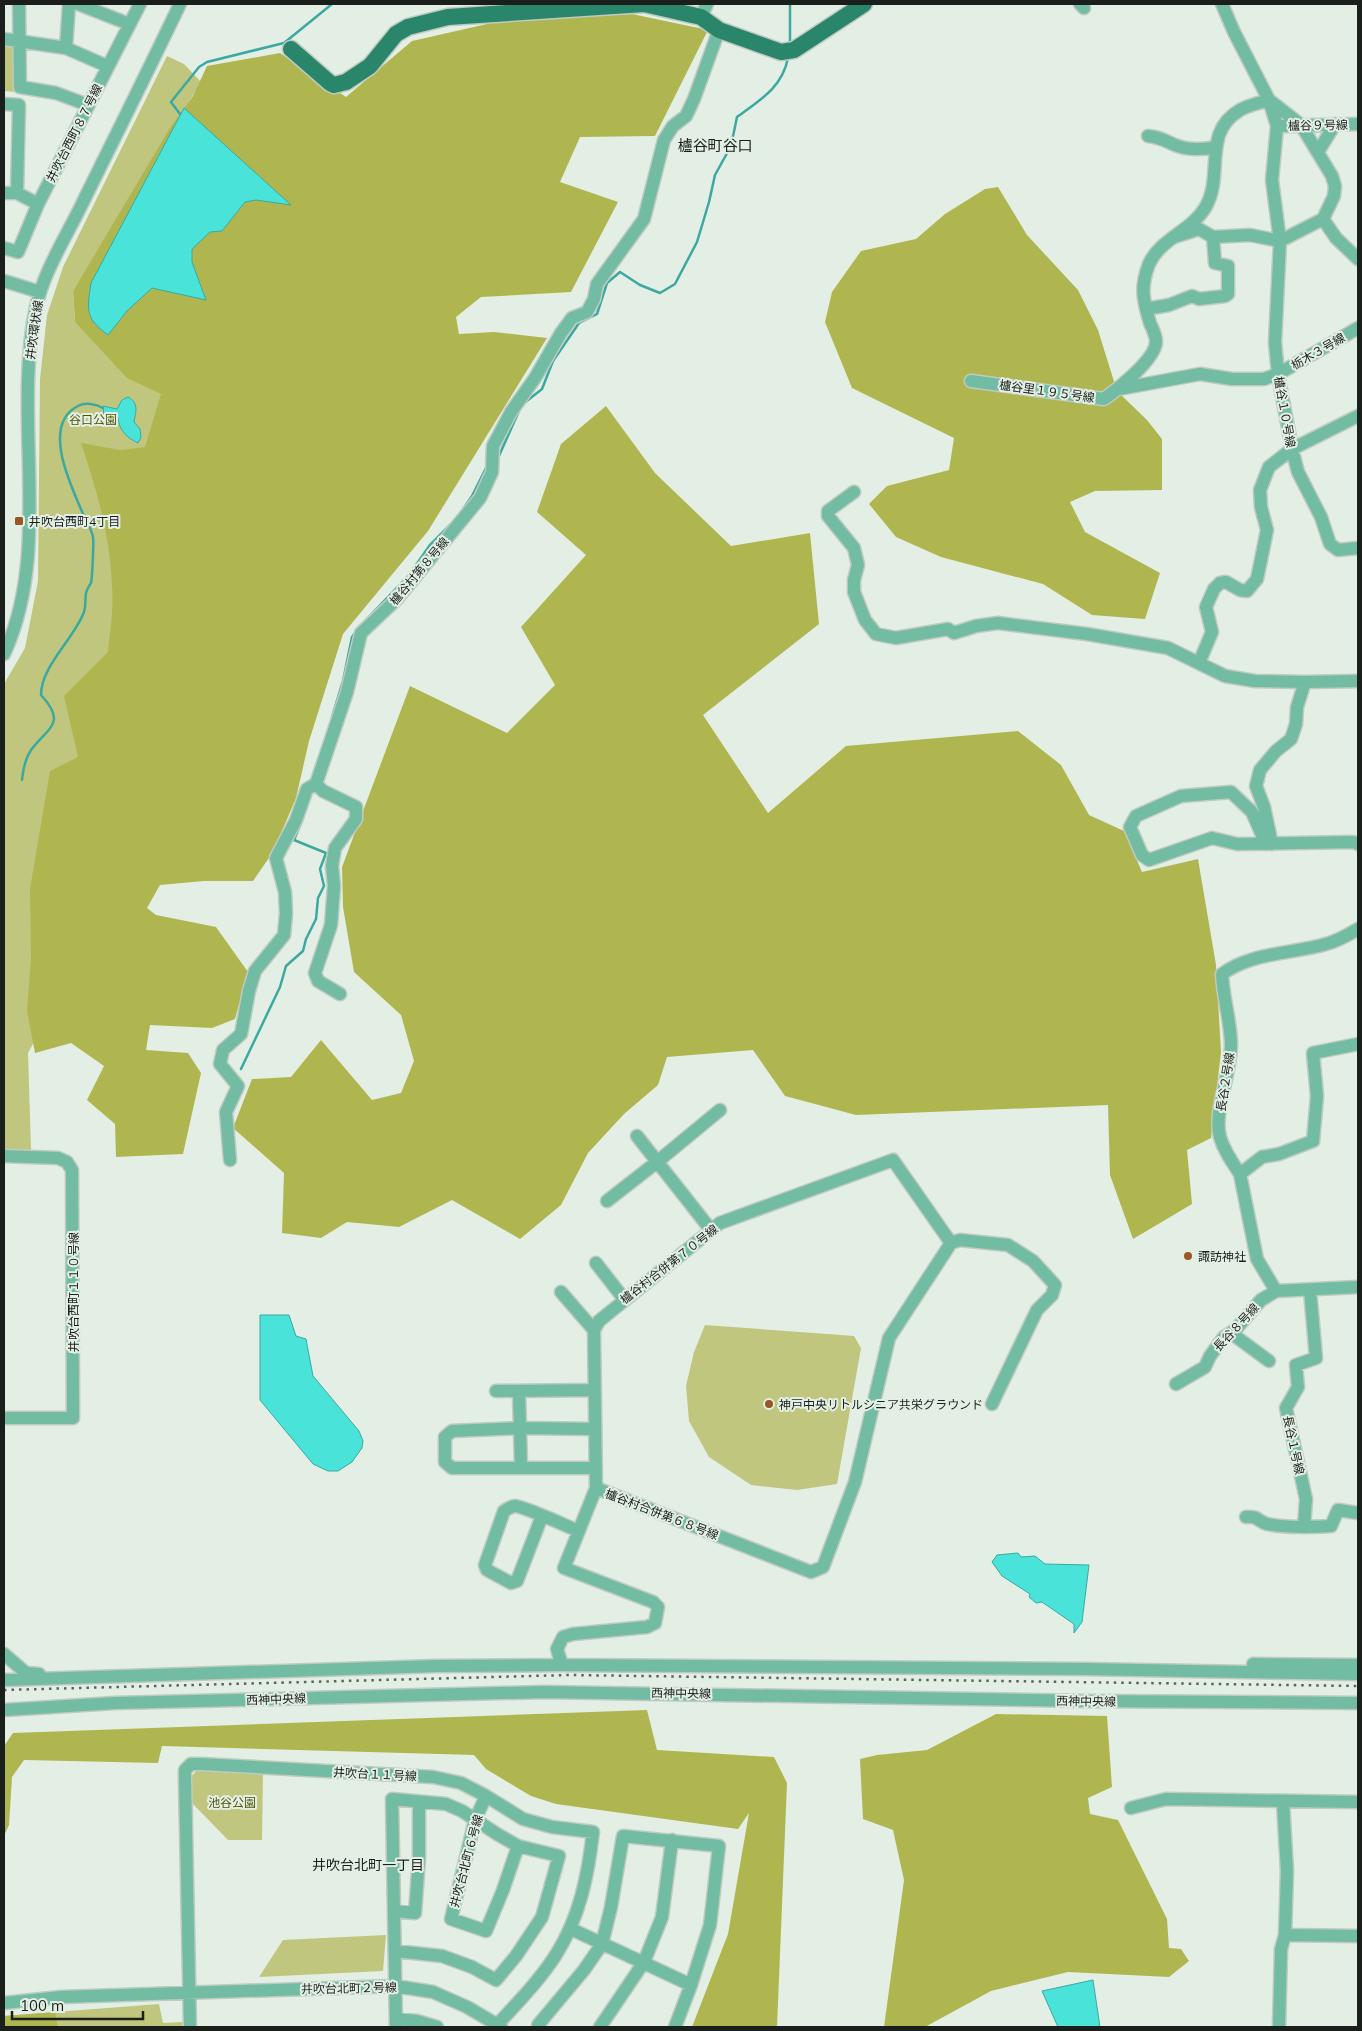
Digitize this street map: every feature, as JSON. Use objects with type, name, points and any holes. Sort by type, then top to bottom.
[{"type":"main road","points":[[291,49],[325,80],[334,85],[346,82],[370,66],[396,34],[408,27],[448,17],[644,4],[704,10],[719,30],[781,52],[790,51],[864,4]]},
{"type":"street","points":[[19,4],[20,87],[56,92],[88,106]]},
{"type":"street","points":[[66,48],[69,4]]},
{"type":"street","points":[[78,4],[129,24]]},
{"type":"street","name":"井吹台西町８７号線","points":[[4,248],[18,252],[38,204],[140,4]]},
{"type":"street","name":"井吹環状線","points":[[4,654],[10,642],[22,600],[28,559],[29,351],[40,292],[180,4]]},
{"type":"street","name":"櫨谷１０号線","points":[[1222,4],[1234,32],[1269,100],[1277,126],[1272,180],[1280,241],[1276,342],[1278,374],[1292,449],[1298,472],[1321,517],[1330,544],[1338,550],[1358,548]]},
{"type":"street","name":"櫨谷村第８号線","points":[[230,1160],[226,1112],[238,1086],[220,1064],[223,1050],[241,1034],[249,991],[256,971],[284,935],[286,914],[285,892],[276,858],[296,820],[306,789],[313,786],[347,692],[361,633],[397,599],[480,498],[492,472],[493,446],[511,412],[536,378],[561,332],[572,318],[587,312],[594,299],[597,284],[644,219],[664,140],[673,126],[686,116],[719,30]]},
{"type":"street","points":[[4,39],[66,48],[107,66]]},
{"type":"street","points":[[1119,389],[1152,354],[1156,341],[1143,300],[1144,281],[1150,263],[1158,250],[1190,225],[1204,210],[1211,196],[1216,158],[1215,147],[1227,119],[1242,108],[1269,100]]},
{"type":"street","name":"櫨谷１０号線","points":[[1269,100],[1301,125],[1332,176],[1335,186],[1334,196],[1323,219]]},
{"type":"street","points":[[4,104],[19,105],[17,193]]},
{"type":"street","points":[[1318,152],[1335,124]]},
{"type":"street","name":"櫨谷９号線","points":[[1277,126],[1358,124]]},
{"type":"street","points":[[1148,136],[1162,137],[1170,134],[1176,145],[1204,150],[1215,147]]},
{"type":"street","points":[[4,194],[17,193],[38,204]]},
{"type":"street","points":[[1174,237],[1199,230],[1213,237],[1250,235],[1280,241],[1323,219],[1336,238],[1358,259]]},
{"type":"street","points":[[1146,309],[1169,305],[1192,296],[1199,299],[1228,294],[1228,266],[1214,263],[1213,237]]},
{"type":"street","points":[[4,281],[40,292]]},
{"type":"street","name":"栃木３号線","points":[[1119,389],[1200,374],[1232,379],[1264,379],[1278,374],[1358,328]]},
{"type":"street","name":"櫨谷里１９５号線","points":[[972,381],[1104,399],[1119,389]]},
{"type":"street","points":[[1199,663],[1212,632],[1206,607],[1214,589],[1220,583],[1226,582],[1240,590],[1248,591],[1257,579],[1267,530],[1261,507],[1260,490],[1269,467],[1292,449],[1358,416]]},
{"type":"street","points":[[854,492],[828,510],[828,516],[854,548],[858,565],[854,580],[854,592],[865,620],[876,634],[896,638],[948,629],[954,633],[976,626],[998,623],[1087,634],[1168,648],[1225,676],[1255,682],[1358,681]]},
{"type":"street","points":[[1269,844],[1264,807],[1256,786],[1260,770],[1276,751],[1291,739],[1296,724],[1297,707],[1305,682]]},
{"type":"street","points":[[313,786],[356,807],[356,818],[335,848],[332,866],[334,886],[331,925],[316,973],[318,981],[340,994]]},
{"type":"street","points":[[1269,844],[1252,812],[1231,792],[1181,796],[1136,816],[1130,828],[1142,855],[1149,860],[1212,838],[1237,844],[1269,844],[1353,842],[1358,844]]},
{"type":"street","name":"長谷２号線","points":[[1240,1174],[1226,1152],[1220,1135],[1220,1113],[1231,1061],[1222,974],[1234,966],[1273,954],[1326,944],[1358,929]]},
{"type":"street","points":[[1358,1044],[1313,1053],[1317,1096],[1313,1141],[1279,1154],[1262,1157],[1240,1174],[1257,1258],[1276,1291],[1358,1287]]},
{"type":"street","points":[[607,1201],[720,1110]]},
{"type":"street","points":[[637,1136],[711,1230]]},
{"type":"street","name":"井吹台西町１１０号線","points":[[4,1156],[58,1158],[67,1162],[72,1170],[73,1228],[73,1418],[4,1418]]},
{"type":"street","name":"櫨谷村合併第７０号線","points":[[594,1330],[599,1321],[624,1299],[720,1223],[893,1160],[951,1243]]},
{"type":"street","points":[[951,1243],[960,1240],[1008,1245],[1033,1262],[1055,1285],[1052,1295],[1038,1310],[992,1404]]},
{"type":"street","name":"櫨谷村合併第６８号線","points":[[562,1665],[557,1649],[563,1637],[572,1634],[647,1627],[655,1623],[658,1616],[658,1607],[653,1602],[564,1568],[596,1488],[811,1572],[823,1567],[855,1482],[888,1338],[951,1243]]},
{"type":"street","points":[[596,1264],[624,1299]]},
{"type":"street","name":"長谷１号線","points":[[1304,1527],[1306,1499],[1286,1408],[1298,1387],[1296,1365],[1316,1358],[1310,1290]]},
{"type":"street","name":"長谷８号線","points":[[1176,1384],[1205,1367],[1210,1356],[1224,1337],[1236,1330],[1261,1300],[1276,1291]]},
{"type":"street","points":[[561,1292],[594,1330],[596,1488]]},
{"type":"street","points":[[1231,1333],[1269,1361]]},
{"type":"street","points":[[496,1391],[594,1390]]},
{"type":"street","points":[[519,1392],[521,1428],[520,1467]]},
{"type":"street","points":[[595,1429],[521,1428],[452,1431],[445,1437],[445,1462],[452,1468],[596,1468]]},
{"type":"street","points":[[542,1516],[517,1581],[512,1583],[487,1570],[485,1565],[504,1512],[510,1507],[516,1506],[542,1516],[579,1531]]},
{"type":"street","points":[[1246,1517],[1256,1516],[1265,1523],[1304,1527],[1331,1526],[1338,1510],[1358,1513]]},
{"type":"street","points":[[4,1654],[26,1673],[118,1677]]},
{"type":"street","points":[[990,1668],[1179,1664],[1358,1665]]},
{"type":"street","points":[[4,1680],[436,1666],[562,1665],[1085,1669],[1358,1674]]},
{"type":"street","name":"西神中央線","points":[[4,1710],[115,1703],[544,1692],[1086,1701],[1358,1703]]},
{"type":"street","points":[[991,1699],[1161,1707],[1358,1712]]},
{"type":"street","points":[[4,1716],[115,1703]]},
{"type":"street","name":"井吹台１１号線","points":[[190,2027],[185,1770],[191,1764],[433,1777],[461,1783],[523,1819],[552,1827],[592,1832],[589,1865],[582,1895],[570,1929],[557,1954],[499,2026]]},
{"type":"street","name":"井吹台北町６号線","points":[[486,1796],[475,1820],[451,1918],[486,1931],[518,1846]]},
{"type":"street","points":[[395,1952],[442,1956],[472,1966],[496,1980],[516,1956],[542,1917],[559,1856],[518,1846],[462,1811],[446,1804],[392,1799],[396,2023],[416,2021],[437,2027]]},
{"type":"street","points":[[1131,1808],[1166,1799],[1358,1802]]},
{"type":"street","points":[[395,1911],[415,1913],[419,1858],[419,1802]]},
{"type":"street","points":[[1279,2027],[1281,1949],[1286,1935],[1287,1871],[1283,1802]]},
{"type":"street","points":[[540,2027],[538,2025],[584,1970],[602,1944],[613,1898],[623,1836],[719,1846],[710,1926],[675,2027]]},
{"type":"street","points":[[600,2027],[644,1962],[662,1917],[672,1840]]},
{"type":"street","points":[[570,1929],[691,1984]]},
{"type":"street","points":[[1286,1935],[1358,1936]]},
{"type":"street","name":"井吹台北町２号線","points":[[4,2003],[61,1996],[395,1986],[433,1992],[467,2007],[499,2026]]},
{"type":"green space","points":[[632,14],[708,30],[655,136],[580,137],[560,182],[618,202],[571,292],[481,297],[456,317],[459,334],[494,332],[547,338],[428,531],[343,634],[309,741],[296,798],[273,852],[253,881],[204,881],[160,885],[147,908],[156,915],[216,927],[248,972],[235,1019],[212,1028],[150,1025],[146,1050],[188,1053],[201,1073],[183,1154],[116,1157],[115,1124],[87,1100],[104,1066],[71,1043],[35,1053],[27,1011],[31,958],[30,889],[50,771],[78,757],[64,696],[108,652],[112,619],[111,567],[106,531],[81,443],[120,450],[145,447],[161,394],[127,378],[75,322],[73,291],[170,128],[193,96],[207,66],[280,53],[346,97],[412,41],[496,22]]},
{"type":"green space","points":[[4,45],[16,46],[17,92],[4,91]]},
{"type":"green space","name":"谷口公園","points":[[167,56],[184,64],[201,82],[73,291],[75,322],[172,397],[119,615],[48,1016],[28,1053],[31,1150],[4,1150],[4,684],[25,648],[38,581],[40,379],[47,315],[63,267]]},
{"type":"green space","points":[[998,187],[1027,235],[1078,290],[1098,330],[1117,391],[1147,420],[1162,439],[1162,490],[1095,491],[1070,502],[1085,532],[1160,573],[1145,619],[1092,615],[1043,584],[941,557],[896,537],[869,504],[887,486],[949,470],[954,438],[852,388],[825,322],[832,292],[861,251],[916,239],[945,214],[985,189]]},
{"type":"green space","points":[[606,406],[655,473],[731,546],[810,533],[819,624],[703,715],[768,813],[846,746],[1018,731],[1061,765],[1089,815],[1124,831],[1142,872],[1198,859],[1216,965],[1221,1052],[1211,1138],[1187,1150],[1192,1204],[1133,1239],[1110,1175],[1108,1105],[856,1115],[785,1096],[753,1050],[667,1057],[658,1085],[624,1114],[588,1153],[561,1205],[520,1239],[452,1200],[399,1227],[347,1222],[321,1238],[282,1233],[284,1173],[233,1128],[252,1079],[291,1077],[321,1040],[372,1100],[401,1093],[414,1061],[401,1015],[354,972],[343,907],[342,867],[410,686],[507,733],[555,685],[521,627],[586,555],[537,512],[561,444]]},
{"type":"green space","name":"神戸中央リトルシニア共栄グラウンド","points":[[705,1325],[854,1336],[861,1348],[837,1484],[797,1490],[751,1485],[709,1457],[689,1421],[686,1386],[694,1352]]},
{"type":"green space","points":[[647,1710],[657,1750],[774,1757],[787,1783],[777,2027],[692,2027],[728,1934],[749,1813],[738,1829],[556,1804],[531,1796],[486,1769],[474,1755],[162,1746],[158,1763],[24,1760],[12,1777],[9,1825],[4,1836],[4,1746],[13,1733]]},
{"type":"green space","points":[[996,1714],[1107,1716],[1112,1787],[1088,1798],[1090,1814],[1118,1820],[1167,1919],[1169,1948],[1181,1949],[1189,1961],[1169,1977],[1068,1972],[991,1991],[925,2027],[884,2027],[904,1880],[893,1830],[863,1819],[860,1759],[877,1755],[927,1750]]},
{"type":"green space","name":"池谷公園","points":[[197,1770],[263,1772],[262,1840],[228,1840],[193,1804],[191,1777]]},
{"type":"green space","points":[[386,1935],[383,1971],[259,1977],[283,1940]]},
{"type":"green space","points":[[159,2004],[163,2023],[182,2022],[182,2027],[4,2027],[4,2016]]},
{"type":"green space","points":[[55,2012],[58,2027],[4,2027],[4,2016]]},
{"type":"water","points":[[184,108],[291,205],[256,200],[245,202],[222,231],[210,232],[192,249],[192,262],[206,300],[152,288],[127,311],[108,335],[95,324],[89,313],[91,283]]},
{"type":"water","points":[[128,397],[135,405],[134,422],[140,429],[141,437],[138,443],[124,433],[118,418],[104,418],[103,406],[117,409],[122,400]]},
{"type":"water","points":[[260,1315],[289,1315],[296,1336],[306,1339],[313,1376],[359,1431],[363,1441],[362,1448],[352,1462],[338,1471],[328,1471],[313,1464],[260,1400]]},
{"type":"water","points":[[1018,1553],[1021,1557],[1035,1556],[1045,1564],[1089,1565],[1082,1622],[1074,1633],[1074,1624],[1042,1602],[1036,1603],[1029,1597],[1030,1594],[1002,1576],[992,1562],[997,1555]]},
{"type":"water","points":[[1093,1980],[1100,2027],[1058,2027],[1042,1991]]},
{"type":"waterway","points":[[180,114],[171,102],[199,67],[207,62],[284,43],[332,4]]},
{"type":"waterway","points":[[790,4],[790,45]]},
{"type":"waterway","points":[[523,404],[542,389],[553,361],[579,323],[597,314],[607,283],[620,272],[640,285],[660,293],[675,284],[697,242],[715,175],[731,146],[737,117],[769,92],[781,77],[788,58]]},
{"type":"waterway","points":[[22,780],[29,753],[48,731],[54,719],[49,705],[41,695],[42,684],[52,663],[84,612],[86,593],[91,583],[93,537],[62,458],[61,427],[67,415],[78,406],[90,404],[103,408]]},
{"type":"waterway","points":[[498,458],[519,411]]},
{"type":"waterway","points":[[459,515],[472,496],[487,466]]},
{"type":"waterway","points":[[365,621],[409,575],[430,545],[454,521]]},
{"type":"waterway","points":[[332,717],[343,681],[352,637],[355,633]]},
{"type":"waterway","points":[[241,1069],[280,987],[286,966],[303,951],[306,939],[316,919],[318,898],[324,886],[320,869],[326,853],[294,840],[303,818]]},
{"type":"railway","points":[[4,1690],[569,1675],[1358,1686]]},
{"type":"place","name":"井吹台西町4丁目","points":[[19,521]]},
{"type":"place","name":"諏訪神社","points":[[1188,1256]]},
{"type":"place","name":"神戸中央リトルシニア共栄グラウンド","points":[[769,1404]]},
{"type":"district","name":"櫨谷町谷口","points":[[715,145]]},
{"type":"district","name":"井吹台北町一丁目","points":[[368,1865]]}]
